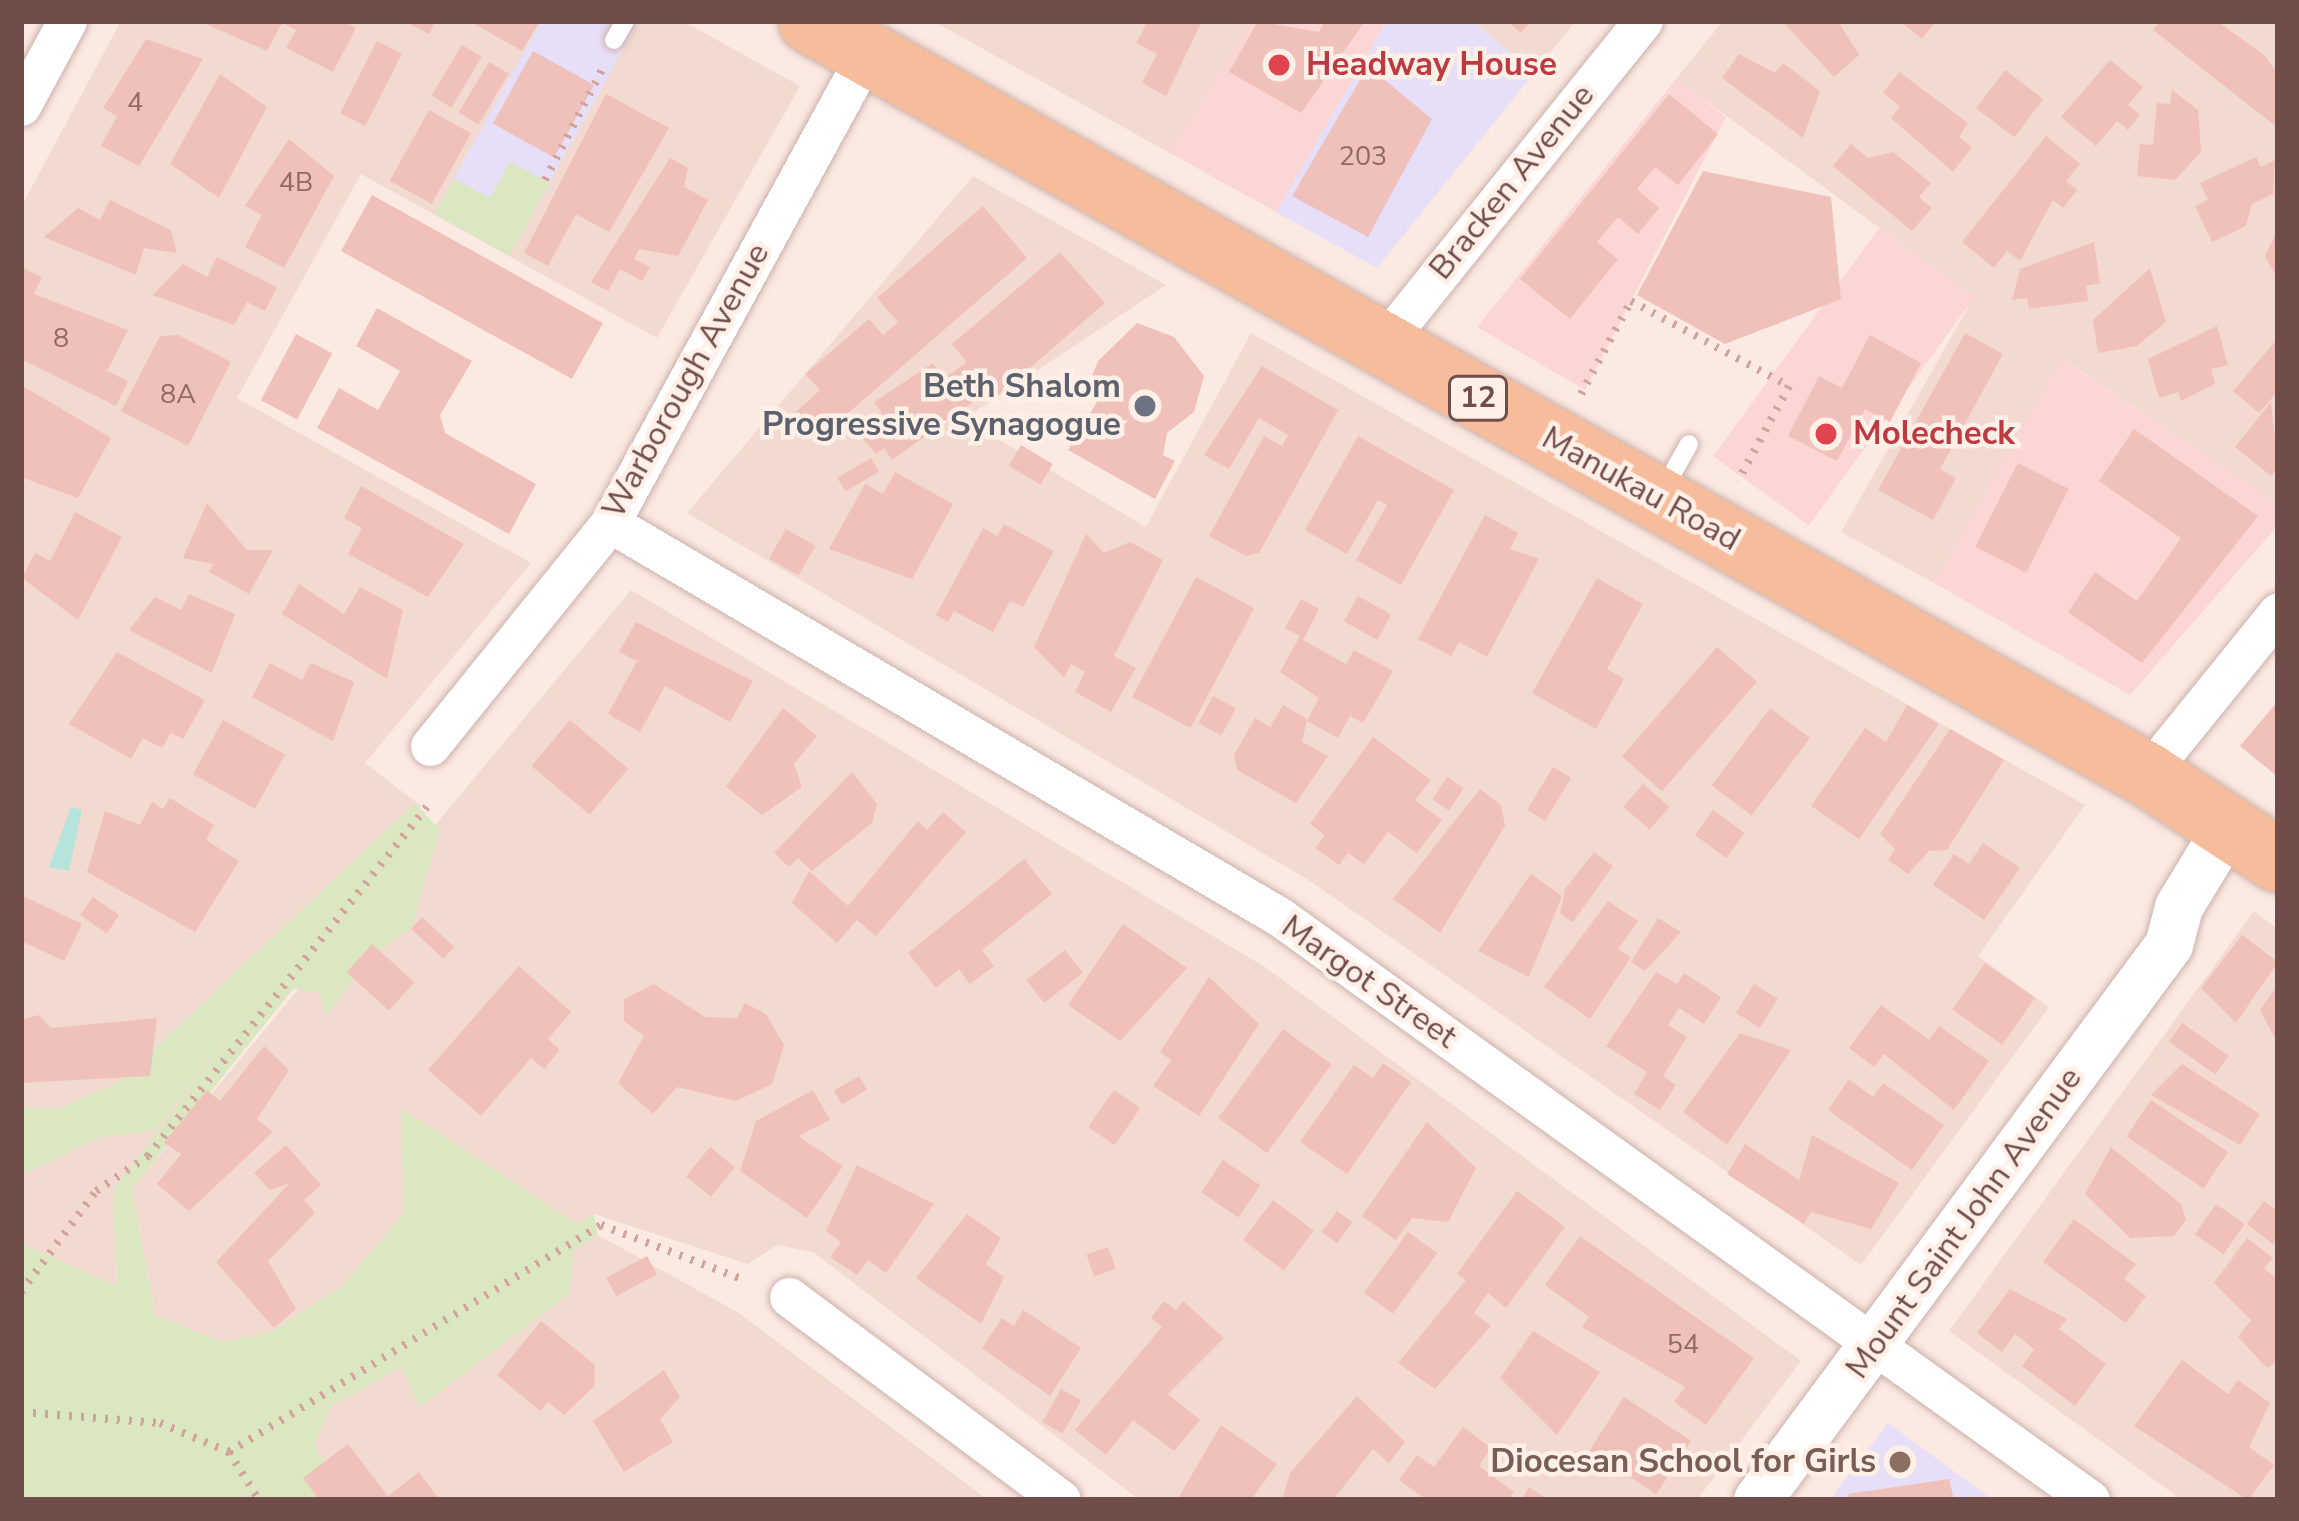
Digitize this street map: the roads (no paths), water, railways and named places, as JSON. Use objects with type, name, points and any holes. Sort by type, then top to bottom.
[{"type":"main road","name":"Manukau Road","points":[[809,21],[2147,774],[2256,844]]},
{"type":"street","points":[[21,106],[67,21]]},
{"type":"street","name":"Bracken Avenue","points":[[1383,344],[1643,21]]},
{"type":"street","name":"Warborough Avenue","points":[[430,746],[610,523],[867,53]]},
{"type":"street","name":"Margot Street","points":[[610,523],[1280,917],[2090,1500]]},
{"type":"street","points":[[2147,774],[2278,612]]},
{"type":"street","name":"Mount Saint John Avenue","points":[[1758,1500],[2169,945],[2200,926],[2256,844]]},
{"type":"street","points":[[789,1297],[1061,1500]]},
{"type":"lane","points":[[614,40],[625,21]]},
{"type":"lane","points":[[1658,499],[1689,444]]},
{"type":"water","points":[[71,807],[82,810],[69,871],[49,867]]},
{"type":"place","name":"Headway House","points":[[1279,65]]},
{"type":"place","name":"Beth Shalom Progressive Synagogue","points":[[1145,406]]},
{"type":"place","name":"Molecheck","points":[[1826,434]]},
{"type":"place","name":"Diocesan School for Girls","points":[[1900,1462]]}]
